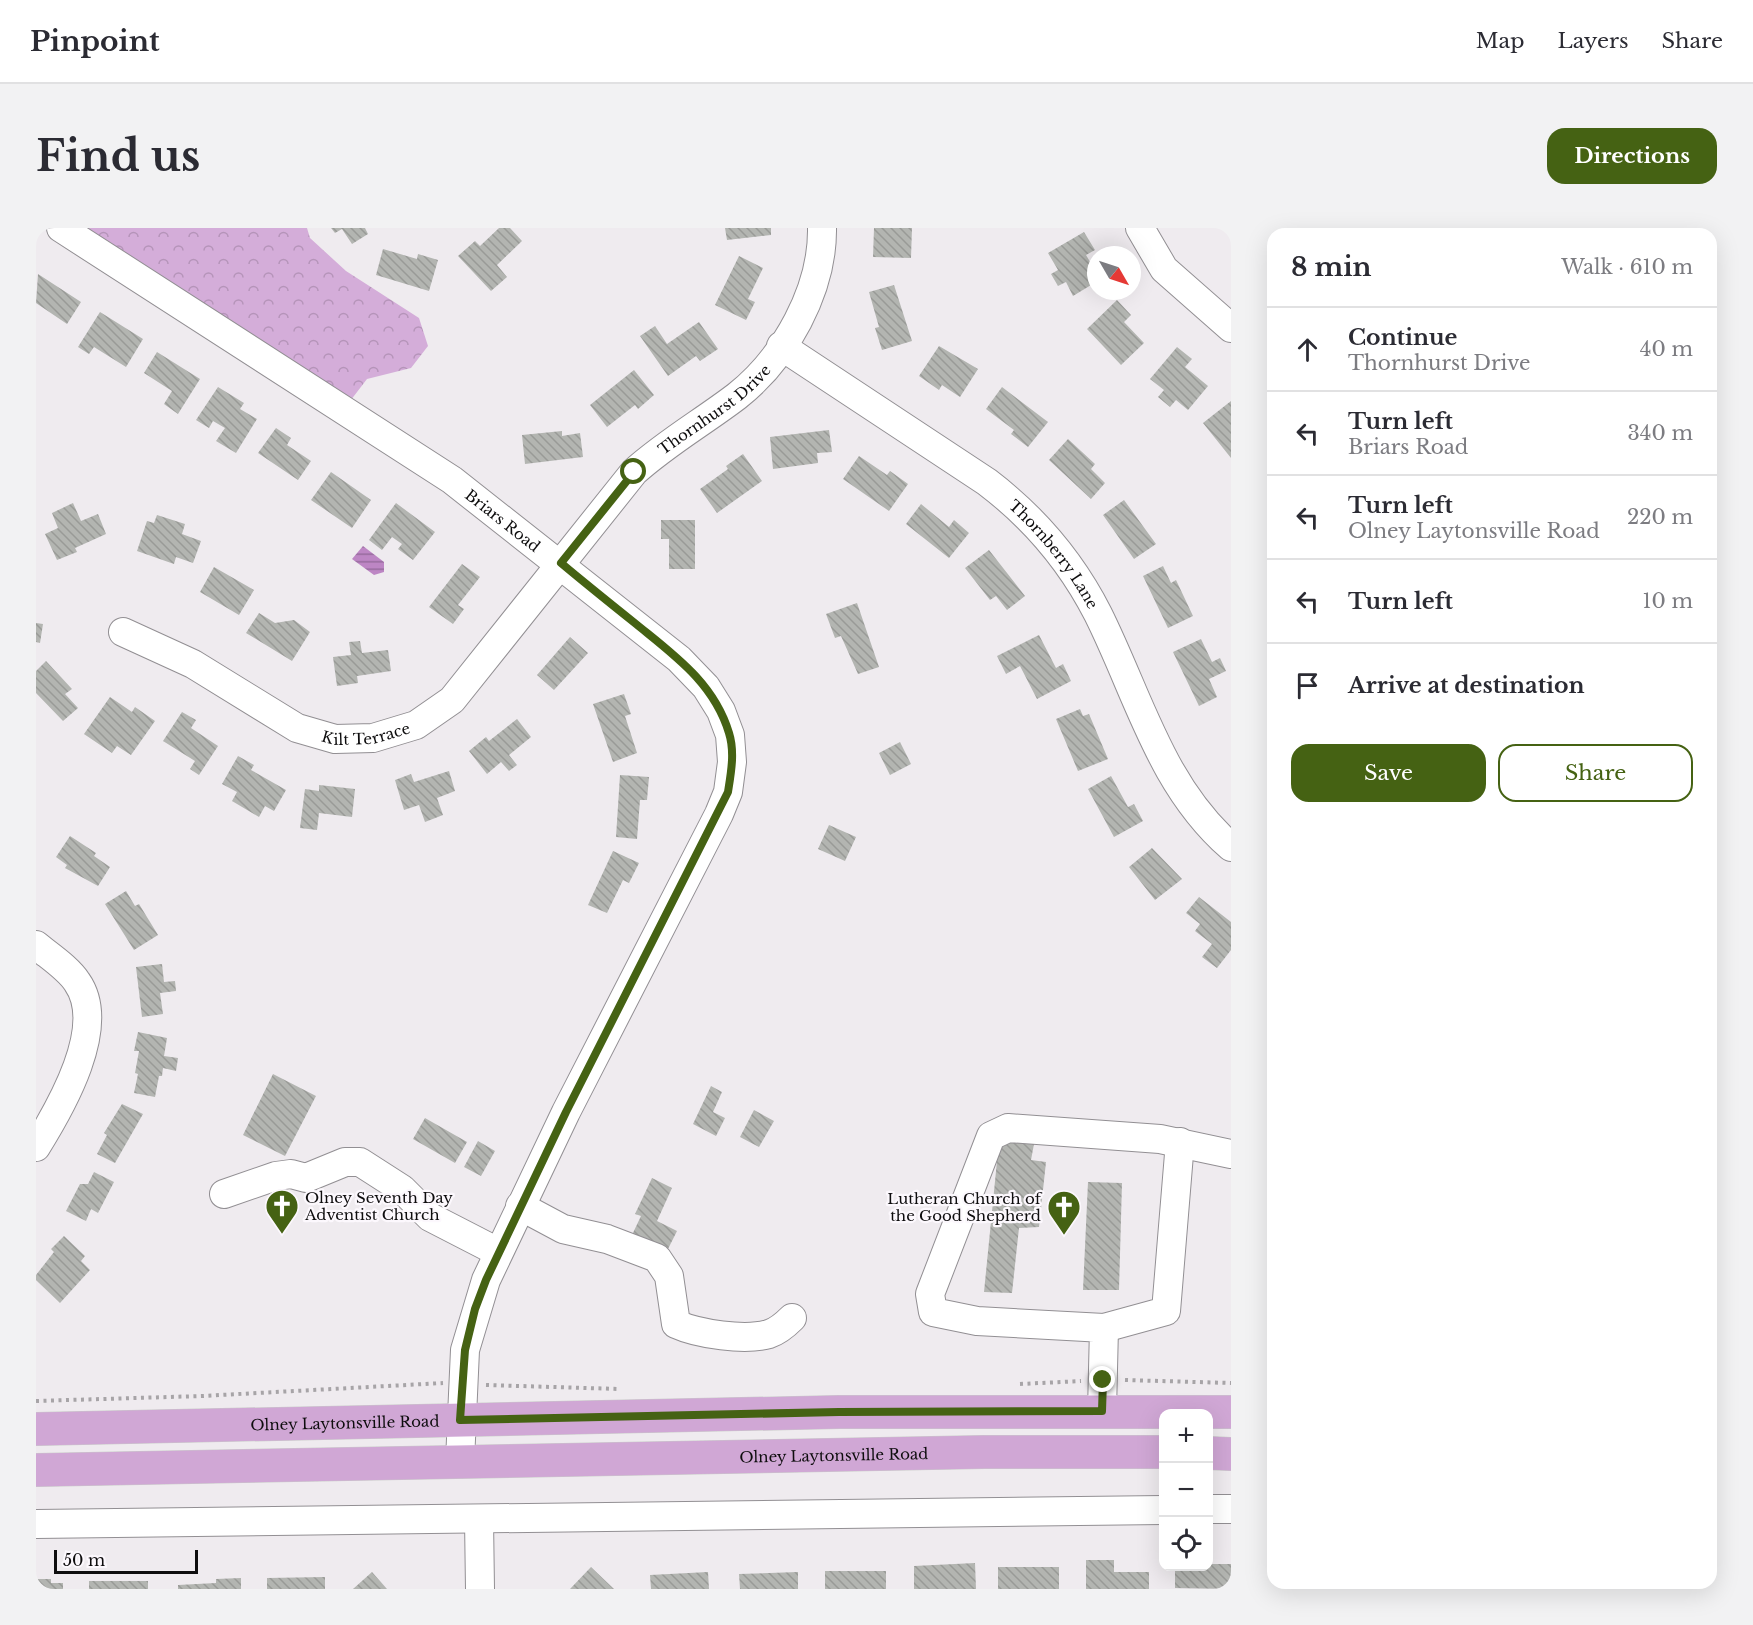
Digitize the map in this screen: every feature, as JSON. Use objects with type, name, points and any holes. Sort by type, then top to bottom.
[{"type":"main road","name":"Olney Laytonsville Road","points":[[36,1429],[839,1412],[1231,1412]]},
{"type":"main road","name":"Olney Laytonsville Road","points":[[36,1470],[995,1452],[1159,1452]]},
{"type":"main road","points":[[1213,1453],[1231,1454]]},
{"type":"street","name":"Briars Road","points":[[61,228],[452,480],[561,563],[679,659],[700,680],[721,711],[730,735],[732,762],[728,792],[717,818],[631,981],[520,1206],[475,1309],[465,1350],[460,1420],[460,1461]]},
{"type":"street","name":"Thornhurst Drive","points":[[561,563],[634,472],[671,442],[738,395],[767,365],[805,305],[814,278],[822,228]]},
{"type":"street","points":[[1140,228],[1164,269],[1231,328]]},
{"type":"street","name":"Thornberry Lane","points":[[781,346],[987,482],[1035,525],[1074,574],[1095,608],[1157,748],[1180,790],[1194,810],[1231,847]]},
{"type":"street","name":"Kilt Terrace","points":[[123,632],[193,664],[297,728],[335,739],[373,738],[416,725],[452,700],[561,563]]},
{"type":"street","points":[[36,945],[77,982],[89,1013],[88,1032],[77,1069],[36,1147]]},
{"type":"street","points":[[1180,1142],[1166,1311],[1104,1328],[977,1321],[933,1312],[930,1294],[980,1158],[991,1136],[1008,1128],[1180,1142],[1231,1154]]},
{"type":"street","points":[[224,1194],[276,1176],[291,1174],[306,1178],[345,1162],[360,1162],[402,1189],[430,1217],[498,1252]]},
{"type":"street","points":[[520,1206],[563,1229],[607,1239],[657,1258],[669,1276],[676,1324],[694,1331],[745,1336],[768,1335],[781,1329],[792,1318]]},
{"type":"street","points":[[1102,1411],[1104,1328]]},
{"type":"street","points":[[1213,1509],[1231,1509]]},
{"type":"street","points":[[36,1524],[1159,1510]]},
{"type":"street","points":[[479,1519],[480,1589]]},
{"type":"green space","points":[[61,228],[307,228],[310,238],[346,271],[419,318],[428,346],[411,368],[367,379],[344,409]]},
{"type":"shaded area","points":[[363,546],[384,562],[384,572],[374,575],[352,559]]},
{"type":"building","points":[[331,228],[365,228],[368,234],[352,244],[342,229],[335,233]]},
{"type":"building","points":[[499,228],[510,228],[522,241],[497,265],[507,277],[491,291],[458,256],[475,241],[480,246]]},
{"type":"building","points":[[725,228],[771,228],[771,235],[727,240]]},
{"type":"building","points":[[874,228],[912,228],[911,258],[873,257]]},
{"type":"building","points":[[1084,232],[1093,246],[1087,246],[1087,287],[1073,296],[1066,282],[1058,286],[1051,274],[1058,270],[1048,253]]},
{"type":"building","points":[[383,249],[417,259],[418,254],[438,260],[429,291],[376,275]]},
{"type":"building","points":[[739,256],[763,268],[748,299],[755,302],[746,320],[715,305]]},
{"type":"building","points":[[38,274],[81,302],[67,324],[36,303]]},
{"type":"building","points":[[894,285],[912,341],[882,350],[875,328],[879,327],[869,292]]},
{"type":"building","points":[[1117,300],[1131,315],[1124,322],[1144,343],[1121,365],[1087,329]]},
{"type":"building","points":[[100,312],[143,339],[126,367],[94,347],[89,354],[78,347]]},
{"type":"building","points":[[699,322],[718,349],[700,361],[696,356],[668,376],[640,336],[655,326],[667,344]]},
{"type":"building","points":[[939,346],[978,369],[960,397],[942,385],[939,390],[919,376]]},
{"type":"building","points":[[1177,347],[1192,359],[1185,367],[1208,386],[1188,410],[1176,400],[1170,407],[1158,397],[1164,390],[1150,379]]},
{"type":"building","points":[[157,352],[200,379],[178,414],[164,404],[172,391],[144,373]]},
{"type":"building","points":[[634,370],[654,395],[638,409],[635,405],[607,427],[590,405]]},
{"type":"building","points":[[218,387],[244,403],[240,409],[257,419],[236,453],[216,441],[225,428],[213,421],[209,428],[196,420]]},
{"type":"building","points":[[1002,387],[1048,422],[1028,447],[1011,434],[1014,430],[986,409]]},
{"type":"building","points":[[1231,401],[1231,458],[1203,423]]},
{"type":"building","points":[[276,428],[291,438],[287,445],[311,461],[298,480],[258,453]]},
{"type":"building","points":[[829,430],[832,452],[817,453],[818,463],[773,469],[770,437]]},
{"type":"building","points":[[562,431],[562,436],[580,433],[583,457],[525,464],[522,435]]},
{"type":"building","points":[[1068,439],[1095,464],[1091,469],[1105,483],[1091,499],[1049,460]]},
{"type":"building","points":[[743,454],[762,481],[717,513],[700,489],[728,469],[726,466]]},
{"type":"building","points":[[859,456],[887,475],[890,471],[908,484],[889,511],[843,479]]},
{"type":"building","points":[[331,472],[371,500],[352,528],[311,500]]},
{"type":"building","points":[[1124,500],[1156,544],[1134,559],[1103,515]]},
{"type":"building","points":[[73,503],[81,521],[98,514],[106,534],[75,548],[77,552],[57,560],[45,534],[58,528],[52,513]]},
{"type":"building","points":[[396,503],[435,532],[413,560],[398,549],[402,544],[392,537],[382,550],[369,540]]},
{"type":"building","points":[[921,504],[949,527],[954,520],[969,533],[949,558],[906,524]]},
{"type":"building","points":[[157,515],[185,524],[182,534],[201,541],[193,563],[176,557],[174,564],[137,551],[147,521],[154,523]]},
{"type":"building","points":[[661,520],[695,520],[695,569],[669,569],[669,539],[661,539]]},
{"type":"building","points":[[989,550],[1025,596],[1007,610],[996,596],[990,600],[965,568]]},
{"type":"building","points":[[462,564],[480,577],[458,605],[464,609],[453,624],[429,607]]},
{"type":"building","points":[[1163,566],[1171,583],[1176,580],[1193,616],[1168,628],[1143,576]]},
{"type":"building","points":[[214,567],[254,590],[239,615],[200,592]]},
{"type":"building","points":[[857,603],[879,667],[858,674],[841,636],[835,638],[826,614]]},
{"type":"building","points":[[259,613],[275,623],[294,620],[310,632],[292,661],[246,633]]},
{"type":"building","points":[[36,623],[43,624],[40,643],[36,642]]},
{"type":"building","points":[[1039,635],[1056,668],[1063,664],[1071,681],[1037,699],[1020,666],[1006,674],[997,656]]},
{"type":"building","points":[[570,637],[588,653],[554,690],[537,675]]},
{"type":"building","points":[[1201,639],[1212,662],[1220,658],[1226,671],[1209,679],[1217,697],[1199,706],[1173,652]]},
{"type":"building","points":[[360,641],[362,653],[388,650],[391,671],[357,676],[358,683],[337,686],[333,657],[351,655],[349,642]]},
{"type":"building","points":[[46,661],[72,689],[65,694],[78,708],[63,721],[36,693],[36,671]]},
{"type":"building","points":[[624,694],[631,714],[625,716],[637,753],[613,762],[593,704]]},
{"type":"building","points":[[110,697],[132,712],[135,707],[155,721],[131,755],[117,746],[112,753],[84,734]]},
{"type":"building","points":[[1080,709],[1083,716],[1089,714],[1108,759],[1078,771],[1056,719]]},
{"type":"building","points":[[182,712],[196,720],[191,728],[218,746],[199,775],[190,769],[195,761],[163,741]]},
{"type":"building","points":[[517,719],[531,737],[509,755],[517,765],[509,771],[501,762],[487,774],[469,751],[486,737],[489,741]]},
{"type":"building","points":[[900,742],[911,764],[890,775],[879,753]]},
{"type":"building","points":[[238,756],[254,765],[251,770],[286,790],[274,811],[265,806],[259,817],[232,801],[237,792],[222,784]]},
{"type":"building","points":[[449,771],[455,791],[437,798],[443,815],[425,822],[419,805],[404,810],[395,780],[411,774],[414,782]]},
{"type":"building","points":[[620,775],[649,777],[647,800],[640,800],[637,839],[616,837]]},
{"type":"building","points":[[1111,776],[1128,807],[1134,804],[1143,821],[1114,837],[1088,789]]},
{"type":"building","points":[[319,785],[355,789],[352,817],[319,813],[317,830],[300,828],[305,789],[319,791]]},
{"type":"building","points":[[829,825],[856,837],[845,861],[818,849]]},
{"type":"building","points":[[70,836],[96,853],[94,856],[110,867],[98,886],[65,868],[67,865],[56,857]]},
{"type":"building","points":[[1152,848],[1182,879],[1155,900],[1129,867]]},
{"type":"building","points":[[613,851],[639,863],[629,883],[623,880],[607,913],[588,905]]},
{"type":"building","points":[[126,891],[135,906],[139,904],[158,935],[134,950],[105,904]]},
{"type":"building","points":[[1199,897],[1231,922],[1231,950],[1217,968],[1202,957],[1212,944],[1195,931],[1200,924],[1186,913]]},
{"type":"building","points":[[162,964],[164,982],[175,981],[176,991],[160,993],[163,1014],[142,1017],[136,967]]},
{"type":"building","points":[[138,1032],[167,1038],[164,1056],[178,1058],[176,1071],[163,1068],[155,1097],[134,1093],[139,1051],[134,1051]]},
{"type":"building","points":[[273,1074],[316,1096],[285,1156],[243,1135]]},
{"type":"building","points":[[711,1086],[722,1092],[713,1112],[725,1118],[716,1136],[693,1124]]},
{"type":"building","points":[[122,1104],[143,1114],[115,1163],[97,1154],[107,1135],[104,1133]]},
{"type":"building","points":[[754,1110],[774,1121],[759,1147],[740,1137]]},
{"type":"building","points":[[425,1118],[467,1142],[455,1163],[413,1139]]},
{"type":"building","points":[[478,1141],[495,1151],[481,1176],[464,1167]]},
{"type":"building","points":[[999,1141],[1034,1144],[1031,1160],[1046,1162],[1039,1227],[1019,1228],[1012,1293],[984,1292]]},
{"type":"building","points":[[94,1172],[114,1182],[98,1213],[91,1209],[86,1221],[66,1211],[80,1184],[88,1184]]},
{"type":"building","points":[[652,1178],[672,1188],[657,1221],[677,1231],[667,1251],[632,1235],[641,1216],[635,1214]]},
{"type":"building","points":[[1088,1182],[1122,1183],[1119,1290],[1083,1290]]},
{"type":"building","points":[[64,1236],[85,1256],[81,1261],[90,1270],[60,1303],[36,1280],[36,1275],[54,1252],[51,1249]]},
{"type":"building","points":[[1086,1560],[1114,1560],[1114,1572],[1149,1572],[1149,1589],[1086,1589]]},
{"type":"building","points":[[975,1563],[976,1589],[914,1589],[914,1566]]},
{"type":"building","points":[[1213,1564],[1231,1564],[1231,1589],[1175,1588],[1175,1571],[1213,1571]]},
{"type":"building","points":[[591,1567],[614,1589],[570,1589]]},
{"type":"building","points":[[998,1567],[1059,1567],[1059,1589],[998,1589]]},
{"type":"building","points":[[825,1571],[886,1571],[886,1589],[825,1589]]},
{"type":"building","points":[[372,1572],[387,1589],[353,1589]]},
{"type":"building","points":[[708,1572],[709,1589],[651,1589],[650,1575]]},
{"type":"building","points":[[798,1572],[798,1589],[740,1589],[739,1574]]},
{"type":"building","points":[[325,1577],[325,1589],[267,1589],[267,1578]]},
{"type":"building","points":[[241,1578],[241,1589],[178,1589],[178,1585],[216,1583],[216,1579]]},
{"type":"building","points":[[36,1579],[51,1579],[51,1583],[63,1583],[63,1589],[36,1589]]},
{"type":"building","points":[[89,1581],[148,1581],[148,1589],[89,1589]]},
{"type":"place","name":"Olney Seventh Day Adventist Church","points":[[282,1235]]},
{"type":"place","name":"Lutheran Church of the Good Shepherd","points":[[1064,1236]]},
{"type":"route","points":[[634,472],[561,563],[679,659],[706,687],[721,711],[730,735],[732,762],[728,792],[717,818],[636,970],[486,1280],[475,1309],[465,1350],[460,1420],[839,1412],[1102,1411],[1103,1380]]}]
